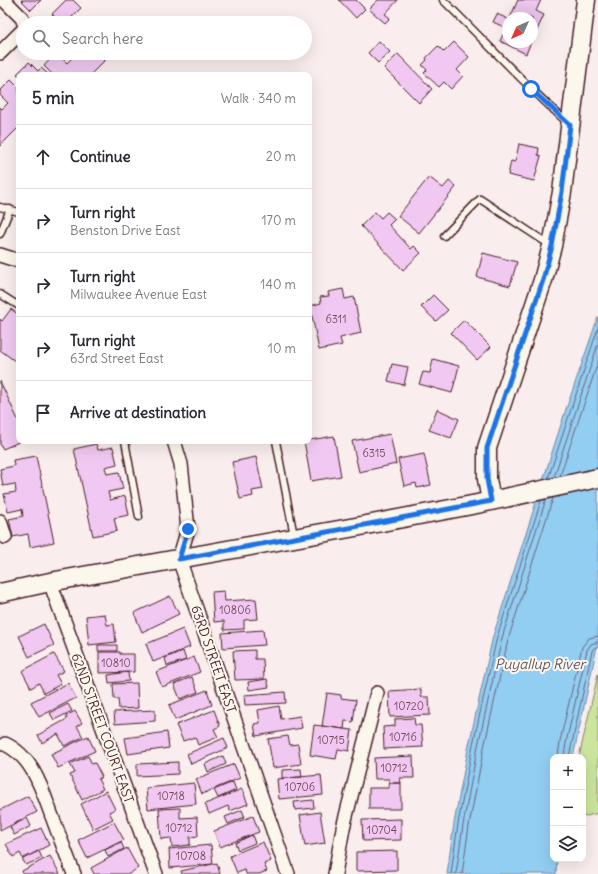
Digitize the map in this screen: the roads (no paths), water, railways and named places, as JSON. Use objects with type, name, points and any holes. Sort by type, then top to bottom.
[{"type":"street","points":[[4,0],[20,16]]},
{"type":"street","points":[[500,499],[487,479],[487,448],[543,280],[552,246],[562,192],[586,0]]},
{"type":"street","points":[[0,53],[16,37]]},
{"type":"street","points":[[0,255],[16,261]]},
{"type":"street","points":[[175,444],[181,464],[188,529],[179,559]]},
{"type":"street","points":[[0,593],[50,582],[500,499],[598,478]]},
{"type":"street","points":[[0,521],[5,537]]},
{"type":"street","name":"63RD STREET EAST","points":[[179,559],[288,874]]},
{"type":"street","name":"62ND STREET COURT EAST","points":[[50,582],[156,874]]},
{"type":"street","points":[[335,874],[342,828],[377,693]]},
{"type":"street","points":[[5,744],[14,748],[23,757],[39,782],[74,874]]},
{"type":"lane","points":[[443,0],[531,89],[570,125]]},
{"type":"lane","points":[[444,236],[480,199],[552,246]]},
{"type":"lane","points":[[0,207],[16,211]]},
{"type":"lane","points":[[0,234],[10,209]]},
{"type":"lane","points":[[0,294],[16,304]]},
{"type":"lane","points":[[126,444],[139,517]]},
{"type":"lane","points":[[277,444],[295,538]]},
{"type":"water","name":"Puyallup River","points":[[598,317],[598,642],[574,754],[550,754],[550,862],[557,862],[556,874],[447,874],[454,823],[468,749],[493,636],[565,412]]}]
